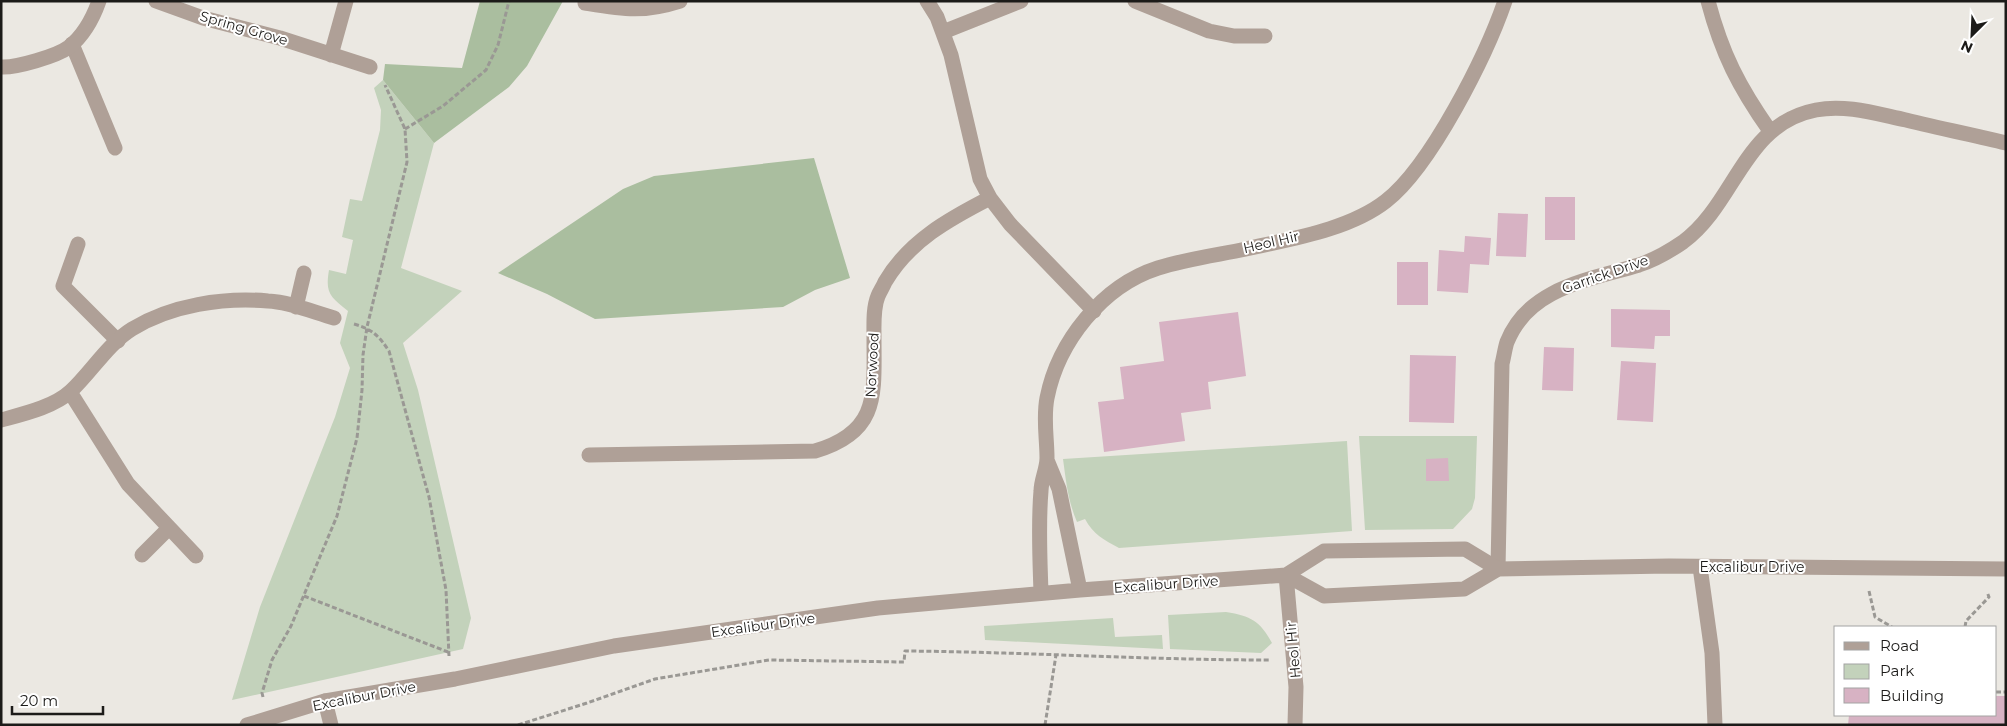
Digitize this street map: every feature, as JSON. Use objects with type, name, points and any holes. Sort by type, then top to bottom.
[{"type":"street","points":[[1,67],[33,62],[68,47],[93,19],[99,1]]},
{"type":"street","name":"Spring Grove","points":[[156,1],[203,18],[280,38],[370,68]]},
{"type":"street","points":[[331,55],[346,1]]},
{"type":"street","points":[[585,3],[643,10],[660,8],[680,1]]},
{"type":"street","points":[[927,1],[943,32],[956,72],[974,162],[990,198],[1010,224],[1094,311]]},
{"type":"street","points":[[943,32],[1021,1]]},
{"type":"street","points":[[1136,1],[1209,31],[1234,36],[1265,36]]},
{"type":"street","name":"Heol Hir","points":[[1041,594],[1039,535],[1041,489],[1047,460],[1045,426],[1047,401],[1052,379],[1067,344],[1079,326],[1124,286],[1157,268],[1317,232],[1354,220],[1386,202],[1408,177],[1438,135],[1478,64],[1505,1]]},
{"type":"street","points":[[1708,1],[1723,52],[1750,102],[1770,131]]},
{"type":"street","points":[[72,44],[115,148]]},
{"type":"street","name":"Garrick Drive","points":[[1498,568],[1502,364],[1507,343],[1515,326],[1527,312],[1559,289],[1586,279],[1641,264],[1683,242],[1700,226],[1715,207],[1756,145],[1770,131],[1794,116],[1817,109],[1842,108],[1868,111],[2006,143]]},
{"type":"street","name":"Norwood","points":[[589,455],[815,451],[833,446],[851,435],[864,418],[872,398],[874,320],[878,296],[891,273],[909,250],[927,235],[950,219],[990,198]]},
{"type":"street","points":[[78,244],[63,286],[118,342]]},
{"type":"street","points":[[296,307],[304,273]]},
{"type":"street","points":[[1,420],[42,408],[70,392],[132,329],[157,317],[187,307],[231,301],[270,300],[334,318]]},
{"type":"street","points":[[70,392],[128,484],[196,556]]},
{"type":"street","name":"Heol Hir","points":[[1047,460],[1059,489],[1080,590]]},
{"type":"street","points":[[142,555],[169,528]]},
{"type":"street","name":"Excalibur Drive","points":[[247,725],[325,701],[455,679],[614,646],[878,608],[1080,590],[1286,575],[1324,551],[1465,549],[1498,568],[2006,568]]},
{"type":"street","points":[[1700,567],[1712,653],[1715,725]]},
{"type":"street","points":[[1286,575],[1324,596],[1464,589],[1498,568]]},
{"type":"street","name":"Heol Hir","points":[[1286,575],[1294,660],[1295,725]]},
{"type":"street","points":[[325,701],[331,725]]},
{"type":"path","points":[[405,129],[443,106],[486,70],[498,45],[509,1]]},
{"type":"path","points":[[267,718],[262,693],[272,660],[292,626],[337,516],[357,438],[367,327],[408,162],[405,129],[388,87],[370,68]]},
{"type":"path","points":[[334,318],[367,327],[378,335],[389,351],[429,496],[446,590],[448,652],[455,679]]},
{"type":"path","points":[[1864,567],[1864,582],[1870,594],[1875,617],[1890,626]]},
{"type":"path","points":[[1965,626],[1966,621],[1989,597],[1978,568]]},
{"type":"path","points":[[304,596],[448,652]]},
{"type":"path","points":[[518,725],[655,680],[769,660],[904,662],[904,650],[1176,660],[1294,660]]},
{"type":"path","points":[[1045,725],[1056,655]]},
{"type":"green space","points":[[480,1],[563,1],[527,66],[509,87],[434,143],[383,80],[385,64],[462,68]]},
{"type":"green space","points":[[383,80],[434,143],[401,268],[462,291],[403,343],[418,390],[471,618],[463,649],[232,700],[260,607],[335,417],[350,368],[340,343],[348,311],[330,294],[328,278],[329,270],[346,274],[353,240],[342,237],[350,199],[362,201],[380,130],[381,110],[374,88]]},
{"type":"green space","points":[[814,158],[850,278],[815,290],[783,307],[595,319],[547,294],[498,273],[623,189],[654,176]]},
{"type":"green space","points":[[1359,436],[1477,436],[1475,498],[1472,509],[1453,529],[1365,530]]},
{"type":"green space","points":[[1347,441],[1352,531],[1119,548],[1099,536],[1085,519],[1077,522],[1069,499],[1063,459]]},
{"type":"green space","points":[[1226,612],[1242,615],[1254,621],[1263,629],[1272,643],[1261,653],[1170,649],[1168,615]]},
{"type":"green space","points":[[1113,618],[1115,637],[1162,635],[1163,649],[985,640],[984,626]]},
{"type":"building","points":[[1545,197],[1575,197],[1575,240],[1545,240]]},
{"type":"building","points":[[1498,213],[1528,214],[1526,257],[1496,256]]},
{"type":"building","points":[[1465,236],[1491,238],[1489,265],[1470,264],[1468,293],[1437,291],[1439,250],[1464,252]]},
{"type":"building","points":[[1397,262],[1428,262],[1428,305],[1397,305]]},
{"type":"building","points":[[1611,309],[1670,310],[1670,336],[1655,336],[1654,349],[1611,347]]},
{"type":"building","points":[[1238,312],[1246,376],[1208,382],[1211,409],[1181,413],[1185,441],[1104,452],[1098,402],[1124,399],[1120,367],[1164,361],[1159,322]]},
{"type":"building","points":[[1544,347],[1574,348],[1573,391],[1542,390]]},
{"type":"building","points":[[1410,355],[1456,356],[1454,423],[1409,422]]},
{"type":"building","points":[[1621,361],[1656,363],[1653,422],[1617,420]]},
{"type":"building","points":[[1448,458],[1449,481],[1426,481],[1426,459]]},
{"type":"building","points":[[1997,696],[2006,696],[2006,725],[1848,725],[1849,716],[1997,716]]}]
